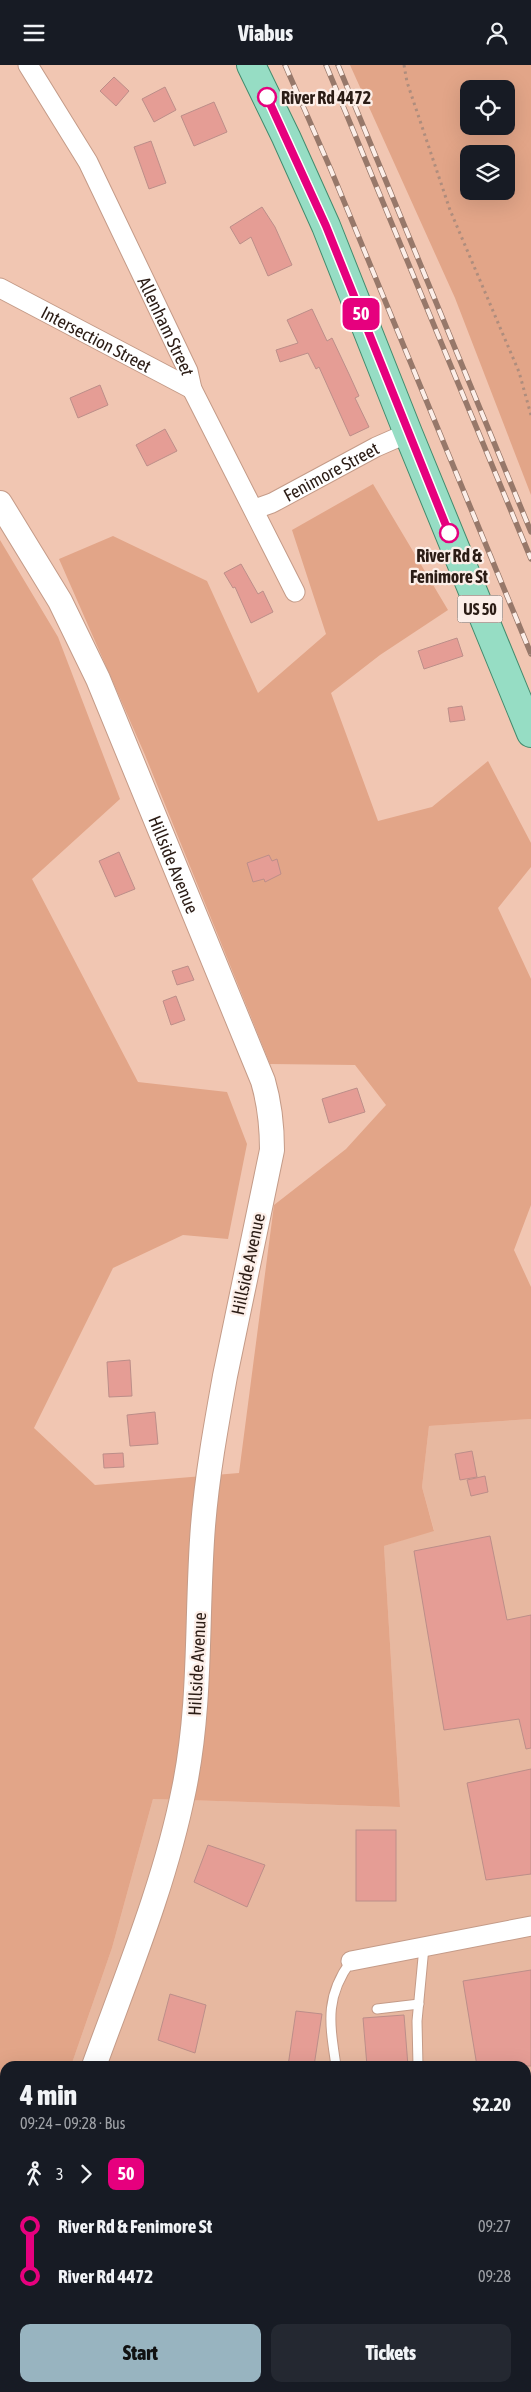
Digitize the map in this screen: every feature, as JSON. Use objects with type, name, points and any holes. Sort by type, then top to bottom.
[{"type":"main road","name":"US 50","points":[[251,65],[326,226],[408,433],[531,733]]},
{"type":"street","name":"Allenham Street","points":[[28,65],[88,162],[188,371],[192,389],[226,457],[255,509],[295,592]]},
{"type":"street","name":"Intersection Street","points":[[0,288],[192,389]]},
{"type":"street","name":"Fenimore Street","points":[[255,509],[272,503],[376,447],[408,433]]},
{"type":"street","name":"Hillside Avenue","points":[[0,503],[60,601],[98,679],[263,1081],[270,1104],[272,1127],[272,1150],[214,1437],[203,1525],[198,1678],[194,1729],[184,1788],[169,1853],[151,1910],[96,2061]]},
{"type":"street","points":[[351,1961],[531,1926]]},
{"type":"lane","points":[[418,2061],[416,2021],[424,1947]]},
{"type":"lane","points":[[335,2061],[330,2028],[332,2001],[338,1978],[351,1961]]},
{"type":"lane","points":[[377,2009],[419,2004]]},
{"type":"path","points":[[404,65],[407,82],[450,210],[519,373],[531,415]]},
{"type":"shaded area","points":[[350,65],[531,65],[531,495],[455,298]]},
{"type":"shaded area","points":[[373,484],[448,610],[380,655],[331,693],[378,821],[432,807],[488,761],[531,843],[531,867],[498,908],[531,979],[531,1205],[514,1250],[531,1287],[531,1419],[429,1426],[422,1487],[434,1531],[384,1546],[400,1807],[153,1799],[112,1948],[73,2061],[0,2061],[0,540],[58,637],[120,799],[32,879],[138,1082],[227,1092],[247,1144],[228,1239],[183,1235],[113,1268],[34,1428],[95,1485],[239,1473],[274,1205],[346,1149],[386,1105],[355,1065],[270,1064],[145,755],[59,559],[113,536],[207,581],[258,693],[326,634],[292,530]]},
{"type":"shaded area","points":[[531,1419],[531,2061],[73,2061],[112,1948],[153,1799],[400,1807],[384,1546],[434,1530],[422,1487],[429,1426]]},
{"type":"building","points":[[114,77],[129,91],[116,106],[100,91]]},
{"type":"building","points":[[165,87],[176,110],[154,122],[142,99]]},
{"type":"building","points":[[214,102],[227,132],[194,146],[181,116]]},
{"type":"building","points":[[151,141],[166,183],[149,189],[134,147]]},
{"type":"building","points":[[262,207],[275,227],[292,265],[268,276],[251,237],[240,244],[230,227]]},
{"type":"building","points":[[312,309],[327,341],[332,338],[359,396],[355,398],[369,427],[350,436],[319,367],[316,369],[308,353],[280,362],[276,350],[298,343],[287,320]]},
{"type":"building","points":[[100,385],[108,405],[78,418],[70,398]]},
{"type":"building","points":[[165,429],[177,451],[147,466],[136,445]]},
{"type":"building","points":[[241,564],[258,594],[263,591],[273,612],[251,623],[235,587],[233,588],[224,573]]},
{"type":"building","points":[[457,638],[463,656],[424,669],[418,651]]},
{"type":"building","points":[[462,706],[465,720],[450,722],[448,708]]},
{"type":"building","points":[[119,852],[135,889],[115,897],[99,861]]},
{"type":"building","points":[[269,855],[272,861],[277,859],[281,874],[265,882],[264,879],[253,882],[247,863]]},
{"type":"building","points":[[188,966],[194,980],[177,985],[172,971]]},
{"type":"building","points":[[176,996],[185,1020],[171,1025],[163,1001]]},
{"type":"building","points":[[357,1088],[365,1112],[329,1123],[322,1099]]},
{"type":"building","points":[[130,1360],[132,1396],[109,1397],[107,1362]]},
{"type":"building","points":[[155,1412],[158,1444],[130,1446],[127,1415]]},
{"type":"building","points":[[472,1451],[477,1477],[460,1480],[455,1454]]},
{"type":"building","points":[[123,1453],[124,1467],[104,1468],[103,1454]]},
{"type":"building","points":[[485,1476],[488,1492],[471,1496],[467,1480]]},
{"type":"building","points":[[490,1536],[507,1620],[531,1615],[531,1748],[526,1749],[519,1719],[444,1730],[414,1551]]},
{"type":"building","points":[[531,1769],[531,1874],[486,1880],[467,1783]]},
{"type":"building","points":[[356,1830],[396,1830],[396,1901],[356,1901]]},
{"type":"building","points":[[208,1845],[265,1865],[247,1907],[194,1882]]},
{"type":"building","points":[[531,1970],[531,2061],[476,2061],[463,1981]]},
{"type":"building","points":[[170,1994],[206,2005],[195,2053],[158,2040]]},
{"type":"building","points":[[296,2011],[322,2014],[315,2061],[289,2061]]},
{"type":"building","points":[[404,2015],[408,2061],[367,2061],[363,2018]]},
{"type":"railway","points":[[285,65],[331,170],[531,654]]},
{"type":"railway","points":[[326,65],[531,559]]},
{"type":"railway","points":[[338,65],[531,532]]},
{"type":"bus line","name":"50","points":[[267,97],[326,226],[449,533]]},
{"type":"place","name":"River Rd 4472","points":[[267,97]]},
{"type":"place","name":"River Rd & Fenimore St","points":[[449,533]]}]
